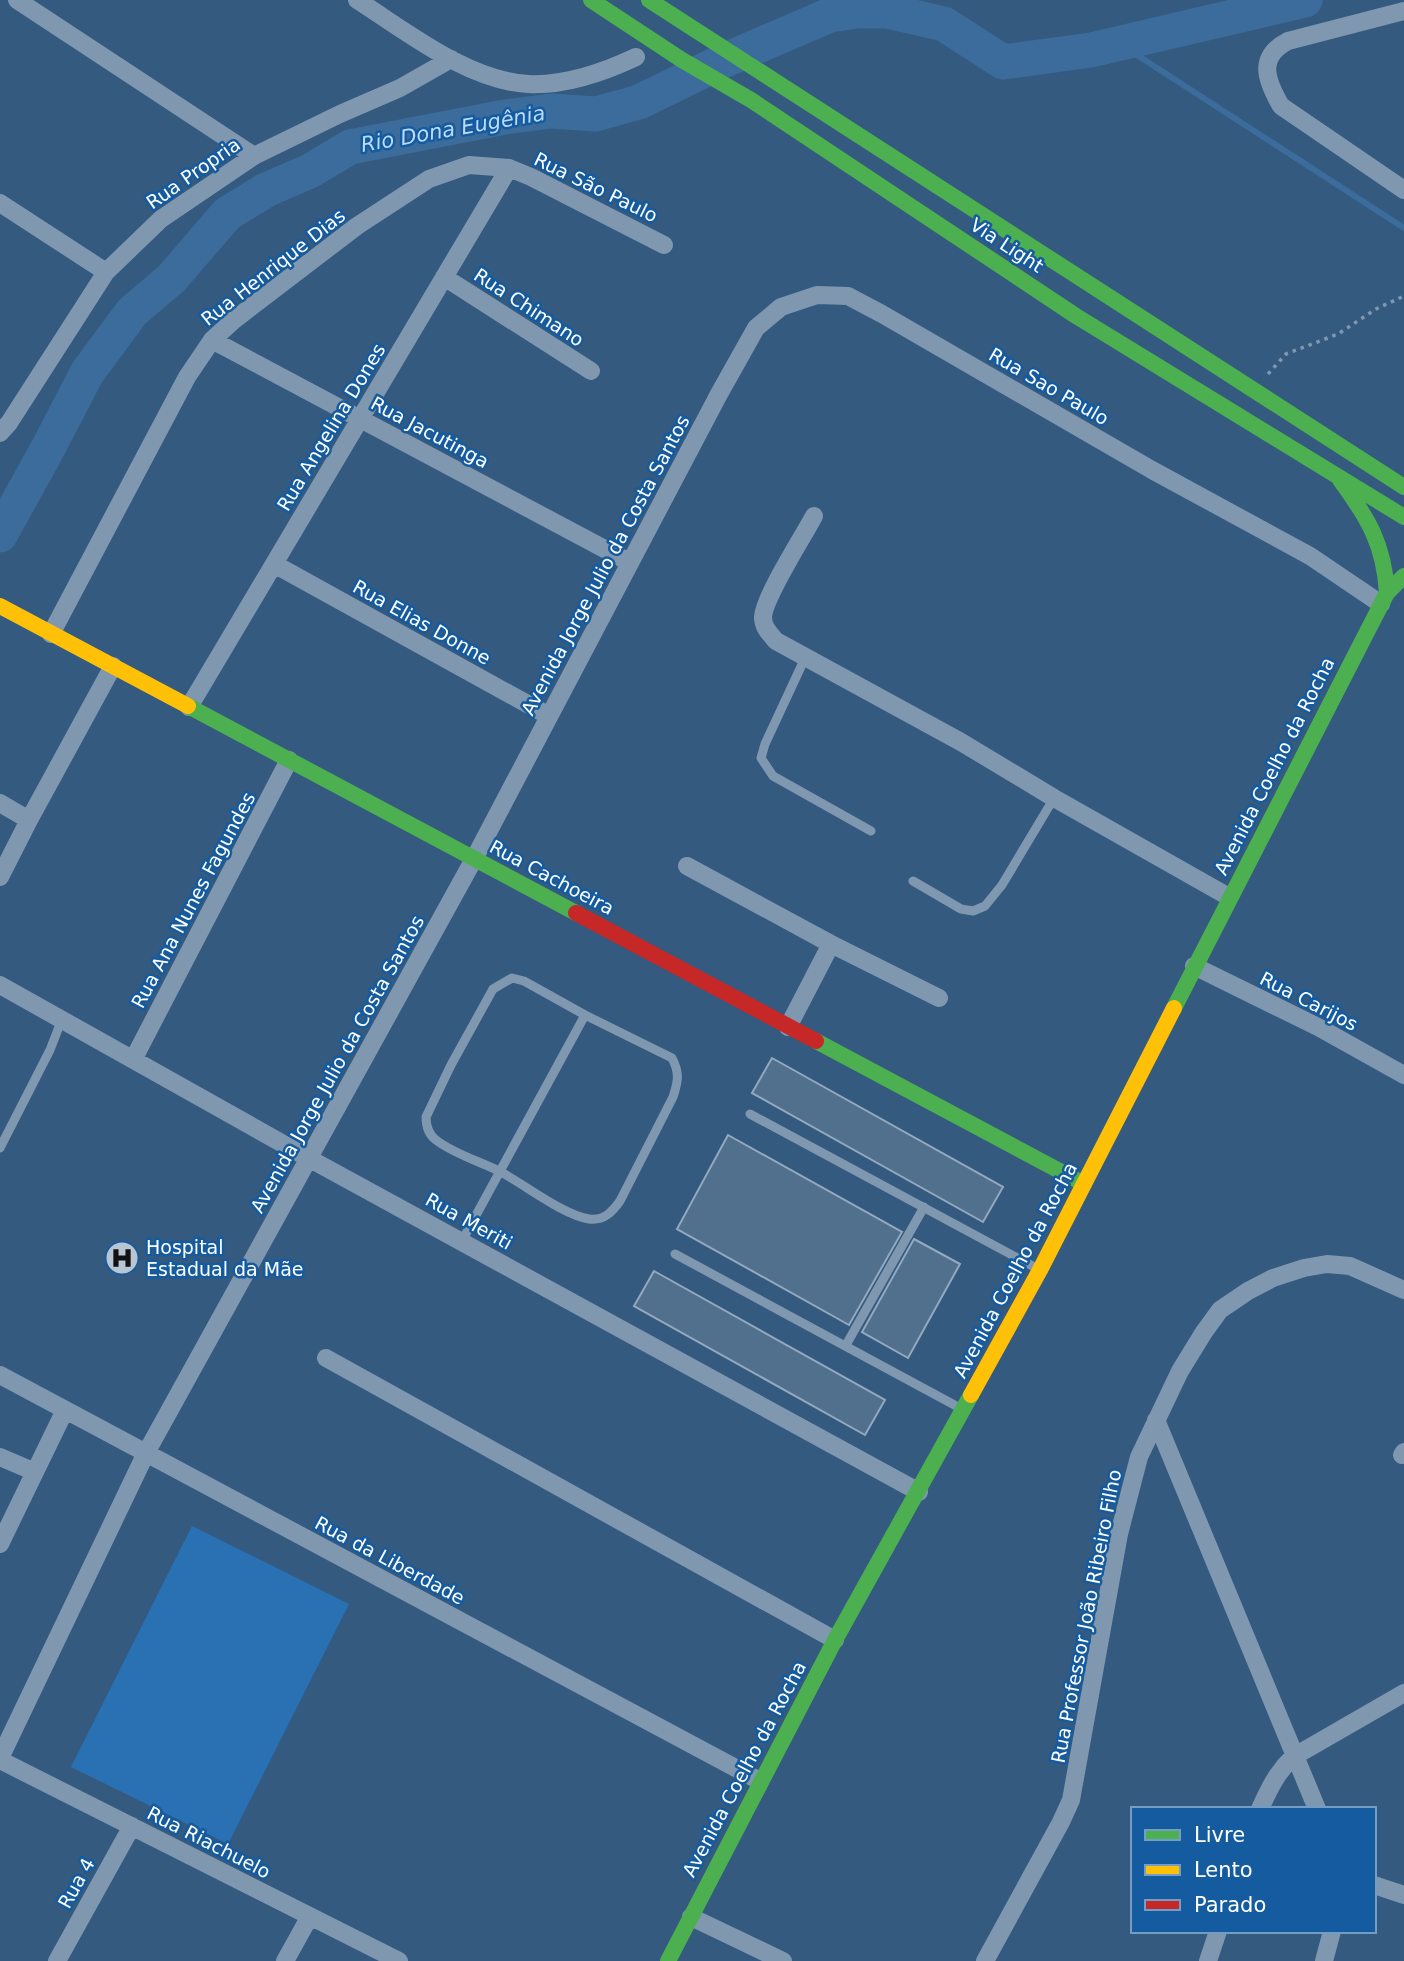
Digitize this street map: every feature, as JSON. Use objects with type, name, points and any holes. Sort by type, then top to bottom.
[{"type":"main road","name":"Via Light","points":[[591,0],[682,60],[751,100],[1076,316],[1404,517]]},
{"type":"main road","name":"Via Light","points":[[649,0],[1404,487]]},
{"type":"main road","points":[[1333,472],[1379,538],[1385,566],[1384,598]]},
{"type":"main road","name":"Avenida Coelho da Rocha","points":[[668,1961],[835,1640],[1040,1270],[1384,598],[1404,576]]},
{"type":"main road","name":"Rua Cachoeira","points":[[0,606],[1084,1184]]},
{"type":"street","points":[[17,0],[254,156]]},
{"type":"street","points":[[357,0],[450,59],[487,76],[528,84],[572,80],[605,71],[636,57]]},
{"type":"street","points":[[1404,11],[1288,41],[1274,49],[1266,72],[1280,107],[1404,190]]},
{"type":"street","name":"Rua Propria","points":[[3,425],[106,272],[161,219],[254,156],[400,88],[450,59]]},
{"type":"street","name":"Rua Henrique Dias","points":[[51,634],[187,377],[212,340],[245,311],[357,226],[429,178],[468,165],[509,168]]},
{"type":"street","name":"Rua São Paulo","points":[[509,168],[664,245]]},
{"type":"street","name":"Rua Angelina Dones","points":[[189,707],[509,168]]},
{"type":"street","points":[[0,203],[106,272]]},
{"type":"street","name":"Rua Chimano","points":[[444,277],[591,371]]},
{"type":"street","name":"Rua Sao Paulo","points":[[719,394],[756,328],[781,307],[817,295],[848,296],[1152,470],[1384,598]]},
{"type":"street","name":"Rua Jacutinga","points":[[212,340],[629,562]]},
{"type":"street","name":"Avenida Jorge Julio da Costa Santos","points":[[0,1759],[146,1453],[474,859],[719,394]]},
{"type":"street","points":[[814,516],[776,585],[763,615],[765,628],[776,640],[961,742],[1229,897]]},
{"type":"street","name":"Rua Elias Donne","points":[[274,564],[549,716]]},
{"type":"street","points":[[0,877],[113,666]]},
{"type":"street","name":"Rua Ana Nunes Fagundes","points":[[134,1058],[289,760]]},
{"type":"street","points":[[0,803],[29,820]]},
{"type":"street","points":[[687,866],[831,944],[939,998]]},
{"type":"street","points":[[789,1027],[831,944]]},
{"type":"street","name":"Rua Carijos","points":[[1194,966],[1318,1027],[1404,1075]]},
{"type":"street","name":"Rua Meriti","points":[[0,985],[310,1159],[919,1492]]},
{"type":"street","name":"Rua Professor João Ribeiro Filho","points":[[985,1961],[1071,1800],[1119,1534],[1139,1457],[1180,1371],[1220,1310],[1273,1278],[1327,1264],[1350,1266],[1404,1290]]},
{"type":"street","points":[[326,1358],[835,1640]]},
{"type":"street","name":"Rua da Liberdade","points":[[0,1375],[760,1781]]},
{"type":"street","points":[[0,1544],[65,1410]]},
{"type":"street","points":[[1156,1420],[1293,1757],[1316,1807]]},
{"type":"street","points":[[0,1457],[35,1472]]},
{"type":"street","points":[[1261,1807],[1273,1780],[1293,1757],[1404,1693]]},
{"type":"street","name":"Rua Riachuelo","points":[[0,1759],[399,1961]]},
{"type":"street","name":"Rua 4","points":[[57,1961],[132,1826]]},
{"type":"street","points":[[1376,1886],[1404,1895]]},
{"type":"street","points":[[285,1961],[310,1916]]},
{"type":"street","points":[[691,1917],[783,1961]]},
{"type":"street","points":[[1208,1961],[1217,1933]]},
{"type":"street","points":[[1324,1961],[1331,1933]]},
{"type":"lane","points":[[805,658],[761,758],[773,776],[870,831]]},
{"type":"lane","points":[[913,881],[961,909],[973,911],[985,906],[1002,885],[1054,798]]},
{"type":"lane","points":[[512,978],[524,981],[585,1015],[672,1058],[678,1069],[679,1080],[620,1201],[610,1214],[599,1219],[587,1219],[435,1140],[426,1126],[426,1117],[451,1065],[494,989],[512,978]]},
{"type":"lane","points":[[462,1241],[585,1015]]},
{"type":"lane","points":[[0,1148],[50,1050],[62,1019]]},
{"type":"lane","points":[[750,1114],[1040,1270]]},
{"type":"lane","points":[[846,1345],[924,1207]]},
{"type":"lane","points":[[675,1254],[964,1410]]},
{"type":"path","points":[[1255,392],[1286,354],[1338,334],[1376,309],[1404,296]]},
{"type":"shaded area","points":[[192,1526],[349,1604],[228,1844],[71,1767]]},
{"type":"building","points":[[772,1058],[1003,1187],[983,1222],[752,1093]]},
{"type":"building","points":[[728,1135],[902,1232],[849,1325],[677,1229]]},
{"type":"building","points":[[914,1239],[960,1264],[908,1358],[862,1332]]},
{"type":"building","points":[[654,1271],[885,1400],[865,1435],[634,1306]]},
{"type":"waterway","name":"Rio Dona Eugênia","points":[[0,535],[87,373],[132,312],[171,279],[227,214],[266,190],[310,171],[350,147],[505,117],[551,111],[596,114],[639,102],[723,61],[830,15],[887,11],[944,24],[1003,62],[1091,50],[1305,0]]},
{"type":"waterway","points":[[1091,50],[1137,55],[1404,228]]},
{"type":"traffic: fast","points":[[591,0],[682,60],[751,100],[1076,316],[1404,517]]},
{"type":"traffic: fast","points":[[649,0],[1404,487]]},
{"type":"traffic: fast","points":[[1340,480],[1373,532],[1382,560],[1387,593]]},
{"type":"traffic: fast","points":[[1174,1008],[1387,593],[1404,576]]},
{"type":"traffic: fast","points":[[188,706],[576,913]]},
{"type":"traffic: fast","points":[[816,1041],[1084,1184]]},
{"type":"traffic: fast","points":[[668,1961],[835,1640],[971,1395]]},
{"type":"traffic: slow","points":[[0,606],[188,706]]},
{"type":"traffic: slow","points":[[971,1395],[1040,1270],[1174,1008]]},
{"type":"traffic: jam","points":[[576,913],[816,1041]]},
{"type":"place","name":"Hospital Estadual da Mãe","points":[[122,1258]]}]
